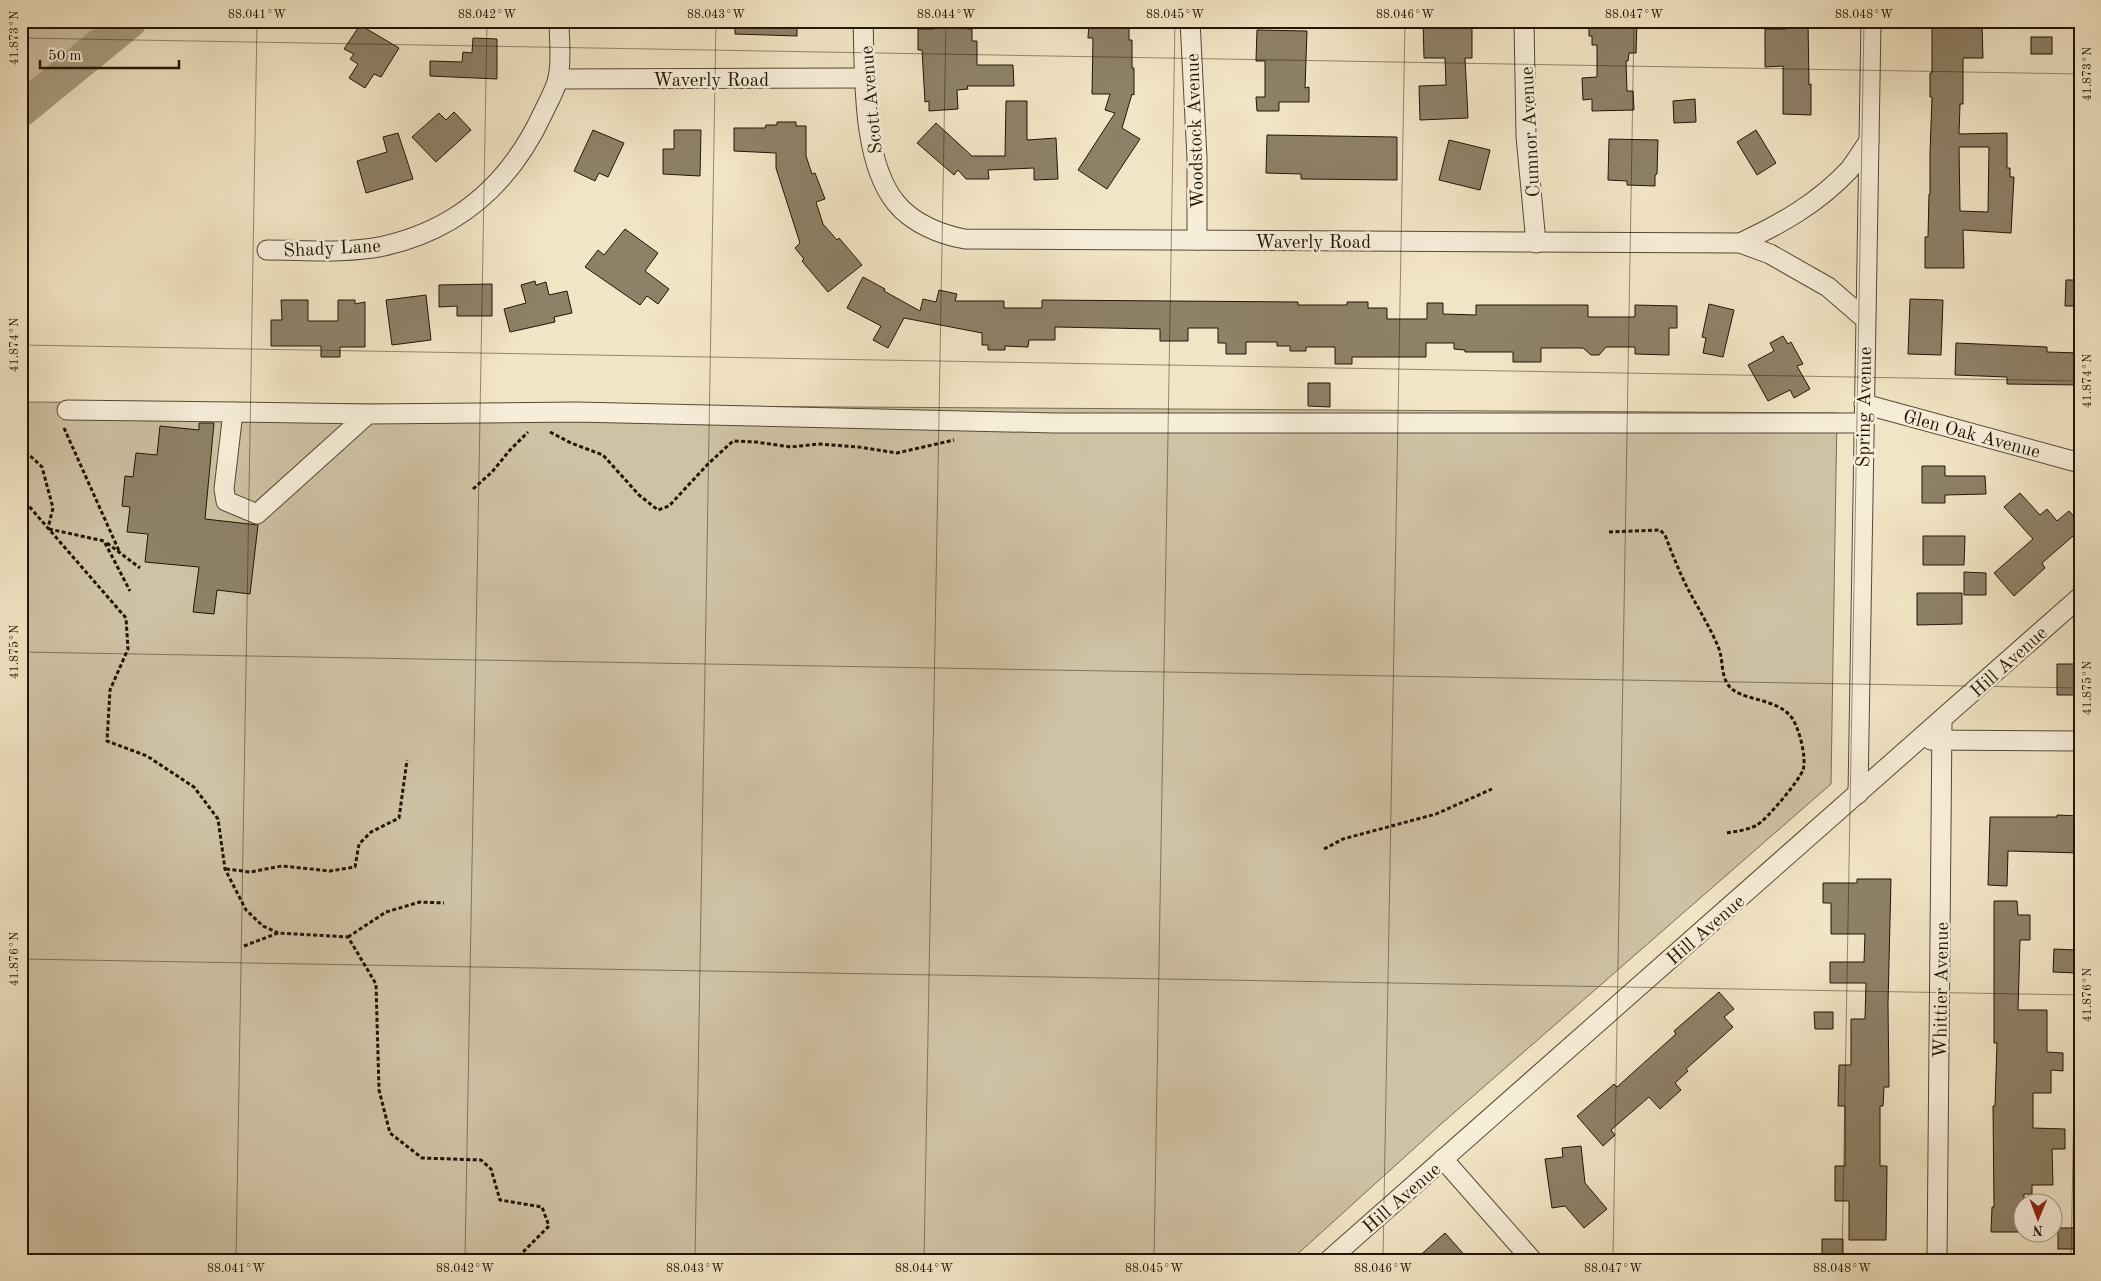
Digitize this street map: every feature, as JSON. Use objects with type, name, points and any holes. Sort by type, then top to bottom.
[{"type":"street","points":[[558,79],[560,21]]},
{"type":"street","name":"Scott Avenue","points":[[863,21],[870,138],[884,184],[896,203]]},
{"type":"street","name":"Woodstock Avenue","points":[[1190,21],[1197,158],[1197,240]]},
{"type":"street","name":"Cumnor Avenue","points":[[1524,21],[1526,136],[1536,243]]},
{"type":"street","name":"Spring Avenue","points":[[1858,794],[1871,21]]},
{"type":"street","name":"Waverly Road","points":[[558,79],[865,78]]},
{"type":"street","name":"Shady Lane","points":[[267,250],[343,250],[382,246],[416,237],[450,220],[499,182],[520,156],[538,124],[558,79]]},
{"type":"street","name":"Waverly Road","points":[[1740,243],[1778,226],[1806,208],[1850,169],[1869,142]]},
{"type":"street","name":"Waverly Road","points":[[896,203],[912,217],[947,236],[983,241],[1197,240],[1740,243],[1770,254],[1828,287],[1865,319]]},
{"type":"street","name":"Glen Oak Avenue","points":[[1864,404],[2080,463]]},
{"type":"street","points":[[233,412],[224,488],[226,501],[257,514],[369,414]]},
{"type":"street","points":[[65,418],[233,412],[369,414],[585,412],[1075,423],[1863,423]]},
{"type":"street","name":"Hill Avenue","points":[[1329,1260],[2080,597]]},
{"type":"street","name":"Whittier Avenue","points":[[1937,1260],[1942,720]]},
{"type":"street","points":[[1920,740],[2080,741]]},
{"type":"street","points":[[1443,1159],[1532,1260]]},
{"type":"path","points":[[65,418],[120,553]]},
{"type":"path","points":[[544,428],[571,443],[603,455],[639,495],[658,510],[669,506],[708,464],[733,441],[791,447],[818,444],[859,447],[897,453],[959,439]]},
{"type":"path","points":[[473,489],[492,472],[526,433],[535,431]]},
{"type":"path","points":[[21,447],[42,467],[53,508],[48,528]]},
{"type":"path","points":[[21,497],[126,618],[128,649],[110,690],[107,741],[147,756],[194,787],[218,819],[225,869],[246,910],[264,926],[278,933],[348,937],[386,912],[420,902],[444,903]]},
{"type":"path","points":[[48,528],[104,541],[140,568]]},
{"type":"path","points":[[1609,532],[1649,529],[1660,530],[1665,535],[1684,581],[1719,651],[1727,684],[1733,690],[1750,698],[1771,702],[1783,710],[1792,718],[1800,735],[1804,768],[1772,813],[1756,825],[1727,832]]},
{"type":"path","points":[[104,541],[130,591]]},
{"type":"path","points":[[225,869],[250,872],[282,866],[330,871],[355,867],[358,844],[371,832],[399,818],[407,760]]},
{"type":"path","points":[[1324,849],[1342,839],[1436,814],[1492,788]]},
{"type":"path","points":[[244,946],[278,933]]},
{"type":"path","points":[[348,937],[376,984],[378,1090],[390,1133],[422,1158],[481,1160],[491,1169],[500,1200],[542,1207],[549,1226],[514,1260]]},
{"type":"shaded area","points":[[21,21],[107,21],[21,90]]},
{"type":"shaded area","points":[[21,402],[1837,413],[1831,784],[1440,1125],[1291,1260],[21,1260]]},
{"type":"building","points":[[735,21],[797,21],[797,36],[735,34]]},
{"type":"building","points":[[934,21],[967,21],[967,29],[972,29],[972,41],[977,41],[977,65],[1013,65],[1014,86],[967,86],[968,89],[957,90],[958,109],[929,111],[929,101],[925,102],[922,50],[918,50],[918,29],[934,29]]},
{"type":"building","points":[[1129,21],[1129,40],[1132,40],[1132,68],[1134,68],[1134,95],[1132,94],[1122,128],[1140,139],[1107,189],[1078,170],[1115,113],[1105,110],[1110,94],[1092,94],[1093,38],[1088,38],[1089,22]]},
{"type":"building","points":[[1423,21],[1440,21],[1440,24],[1472,24],[1472,58],[1465,58],[1468,118],[1420,120],[1419,86],[1446,85],[1445,58],[1424,58]]},
{"type":"building","points":[[1589,21],[1637,21],[1636,53],[1629,53],[1628,61],[1626,61],[1627,91],[1633,91],[1634,110],[1592,111],[1592,99],[1583,100],[1582,78],[1597,77],[1597,45],[1592,45],[1592,36],[1589,36]]},
{"type":"building","points":[[1786,21],[1808,21],[1811,115],[1783,114],[1783,66],[1765,67],[1765,29],[1786,29]]},
{"type":"building","points":[[360,25],[399,48],[381,77],[374,74],[365,88],[349,78],[358,64],[350,59],[354,54],[344,49]]},
{"type":"building","points":[[1982,26],[1983,58],[1963,58],[1963,104],[1960,104],[1959,134],[2007,133],[2007,168],[2010,168],[2010,177],[2014,177],[2011,233],[1963,230],[1964,268],[1925,268],[1925,237],[1928,237],[1930,194],[1932,27]],"holes":[[[1959,147],[1989,147],[1988,212],[1960,211]]]},
{"type":"building","points":[[1257,30],[1307,31],[1305,88],[1309,87],[1309,102],[1279,102],[1279,111],[1257,111],[1256,97],[1265,97],[1265,61],[1256,61]]},
{"type":"building","points":[[2031,37],[2052,37],[2052,54],[2031,54]]},
{"type":"building","points":[[473,38],[497,39],[497,79],[430,76],[430,61],[462,62],[463,52],[472,53]]},
{"type":"building","points":[[1695,99],[1696,122],[1674,123],[1673,101]]},
{"type":"building","points":[[1006,101],[1027,101],[1027,140],[1056,138],[1058,179],[1034,180],[1034,168],[988,170],[989,179],[966,179],[958,170],[954,175],[917,143],[936,123],[972,156],[1005,156]]},
{"type":"building","points":[[454,112],[471,130],[436,162],[412,137],[439,113],[446,120]]},
{"type":"building","points":[[777,122],[796,122],[796,126],[806,126],[806,156],[812,174],[815,173],[825,199],[816,202],[823,224],[837,240],[839,238],[862,265],[828,292],[802,261],[804,259],[795,248],[800,243],[776,168],[776,153],[734,151],[734,128],[765,128],[766,125],[777,125]]},
{"type":"building","points":[[593,130],[624,143],[608,177],[599,173],[595,181],[574,171]]},
{"type":"building","points":[[674,130],[701,130],[700,176],[663,174],[663,149],[674,149]]},
{"type":"building","points":[[1756,130],[1776,163],[1757,175],[1737,142]]},
{"type":"building","points":[[398,133],[413,179],[366,193],[357,161],[387,152],[383,137]]},
{"type":"building","points":[[1267,135],[1397,137],[1397,180],[1301,179],[1301,174],[1266,173]]},
{"type":"building","points":[[1609,139],[1658,140],[1655,186],[1627,185],[1627,181],[1608,180]]},
{"type":"building","points":[[1449,140],[1490,150],[1480,190],[1439,180]]},
{"type":"building","points":[[625,229],[658,253],[645,271],[669,289],[658,304],[647,296],[640,305],[585,267],[598,250],[604,255]]},
{"type":"building","points":[[863,277],[920,311],[923,299],[936,302],[939,290],[957,294],[955,301],[1004,301],[1004,308],[1042,308],[1042,300],[1298,302],[1298,305],[1347,305],[1347,302],[1368,302],[1368,308],[1387,308],[1387,319],[1427,319],[1427,303],[1443,303],[1443,314],[1476,315],[1476,305],[1588,305],[1588,317],[1635,317],[1635,305],[1677,306],[1677,328],[1669,328],[1669,355],[1635,354],[1635,347],[1606,347],[1599,355],[1591,355],[1583,348],[1541,348],[1541,362],[1513,362],[1513,352],[1465,352],[1465,350],[1454,349],[1454,343],[1426,343],[1426,357],[1352,357],[1352,364],[1335,364],[1335,347],[1306,347],[1306,351],[1290,351],[1290,346],[1277,346],[1277,342],[1246,342],[1246,354],[1226,354],[1226,343],[1218,343],[1218,328],[1188,328],[1188,341],[1160,341],[1160,329],[1055,327],[1055,340],[1029,340],[1028,347],[1005,346],[1005,350],[988,350],[988,345],[982,345],[982,333],[904,318],[888,348],[873,340],[881,326],[847,308]]},
{"type":"building","points":[[2066,280],[2080,280],[2080,306],[2065,306]]},
{"type":"building","points":[[535,281],[536,285],[546,282],[549,295],[567,291],[572,313],[554,317],[555,322],[510,332],[504,309],[526,303],[521,285]]},
{"type":"building","points":[[492,284],[492,316],[457,316],[457,306],[439,307],[439,285]]},
{"type":"building","points":[[426,295],[431,340],[392,345],[386,300]]},
{"type":"building","points":[[1910,299],[1943,300],[1941,355],[1908,354]]},
{"type":"building","points":[[281,300],[308,300],[308,321],[338,321],[338,300],[355,300],[355,304],[365,302],[365,347],[340,347],[340,357],[321,357],[321,346],[271,346],[271,320],[282,320]]},
{"type":"building","points":[[1709,304],[1734,310],[1723,357],[1703,353],[1706,338],[1702,337]]},
{"type":"building","points":[[1783,336],[1788,344],[1791,342],[1803,364],[1797,366],[1810,389],[1794,398],[1790,390],[1768,401],[1748,365],[1774,351],[1770,343]]},
{"type":"building","points":[[1956,343],[2047,347],[2047,352],[2080,353],[2080,385],[2007,384],[2007,377],[1955,375]]},
{"type":"building","points":[[1308,383],[1330,383],[1330,407],[1308,406]]},
{"type":"building","points":[[199,423],[214,423],[205,519],[258,525],[250,594],[217,590],[214,614],[193,612],[199,567],[145,562],[148,534],[127,532],[130,507],[122,506],[125,476],[133,477],[136,453],[157,455],[160,426],[199,430]]},
{"type":"building","points":[[1922,466],[1945,466],[1945,476],[1985,476],[1986,494],[1945,495],[1945,503],[1922,503]]},
{"type":"building","points":[[2020,493],[2040,515],[2047,509],[2057,521],[2069,511],[2080,523],[2080,530],[2042,563],[2045,568],[2014,596],[1994,573],[2033,539],[2004,507]]},
{"type":"building","points":[[1923,536],[1965,536],[1964,565],[1923,565]]},
{"type":"building","points":[[1964,572],[1986,573],[1986,595],[1964,595]]},
{"type":"building","points":[[1917,593],[1962,593],[1962,624],[1917,625]]},
{"type":"building","points":[[2057,664],[2080,664],[2080,689],[2076,689],[2076,695],[2057,695]]},
{"type":"building","points":[[2057,815],[2080,816],[2080,853],[2008,851],[2007,886],[1988,885],[1990,817],[2057,817]]},
{"type":"building","points":[[1857,879],[1891,879],[1888,1004],[1889,1087],[1884,1087],[1883,1106],[1880,1106],[1880,1166],[1887,1166],[1886,1240],[1849,1240],[1849,1201],[1835,1201],[1835,1166],[1845,1166],[1845,1106],[1838,1106],[1839,1065],[1851,1065],[1851,1019],[1865,1019],[1866,983],[1830,983],[1830,962],[1864,962],[1865,934],[1831,934],[1831,903],[1823,903],[1823,883],[1857,883]]},
{"type":"building","points":[[1994,901],[2017,901],[2018,915],[2030,915],[2030,940],[2020,940],[2018,1010],[2047,1010],[2047,1052],[2063,1053],[2063,1071],[2051,1070],[2051,1093],[2033,1093],[2033,1128],[2065,1129],[2065,1149],[2052,1149],[2053,1185],[2032,1185],[2032,1194],[2014,1194],[2014,1232],[1991,1232],[1992,1207],[1994,1207],[1993,1106],[1995,1106],[1997,1043],[1994,1043]]},
{"type":"building","points":[[2054,949],[2076,950],[2076,973],[2053,972]]},
{"type":"building","points":[[1719,992],[1734,1009],[1724,1017],[1733,1027],[1686,1069],[1688,1071],[1675,1083],[1681,1090],[1660,1109],[1649,1097],[1611,1130],[1615,1135],[1603,1146],[1577,1116],[1614,1084],[1617,1087],[1676,1034],[1674,1031]]},
{"type":"building","points":[[1814,1012],[1833,1012],[1833,1029],[1815,1029]]},
{"type":"building","points":[[1581,1146],[1585,1183],[1607,1209],[1584,1228],[1565,1206],[1552,1208],[1545,1159],[1563,1157],[1562,1148]]},
{"type":"building","points":[[2064,1228],[2076,1228],[2076,1249],[2058,1249],[2058,1244],[2064,1244]]},
{"type":"building","points":[[1445,1233],[1469,1260],[1415,1260]]},
{"type":"building","points":[[1822,1239],[1843,1239],[1843,1257],[1822,1258]]},
{"type":"waterway","points":[[21,110],[130,21]]}]
